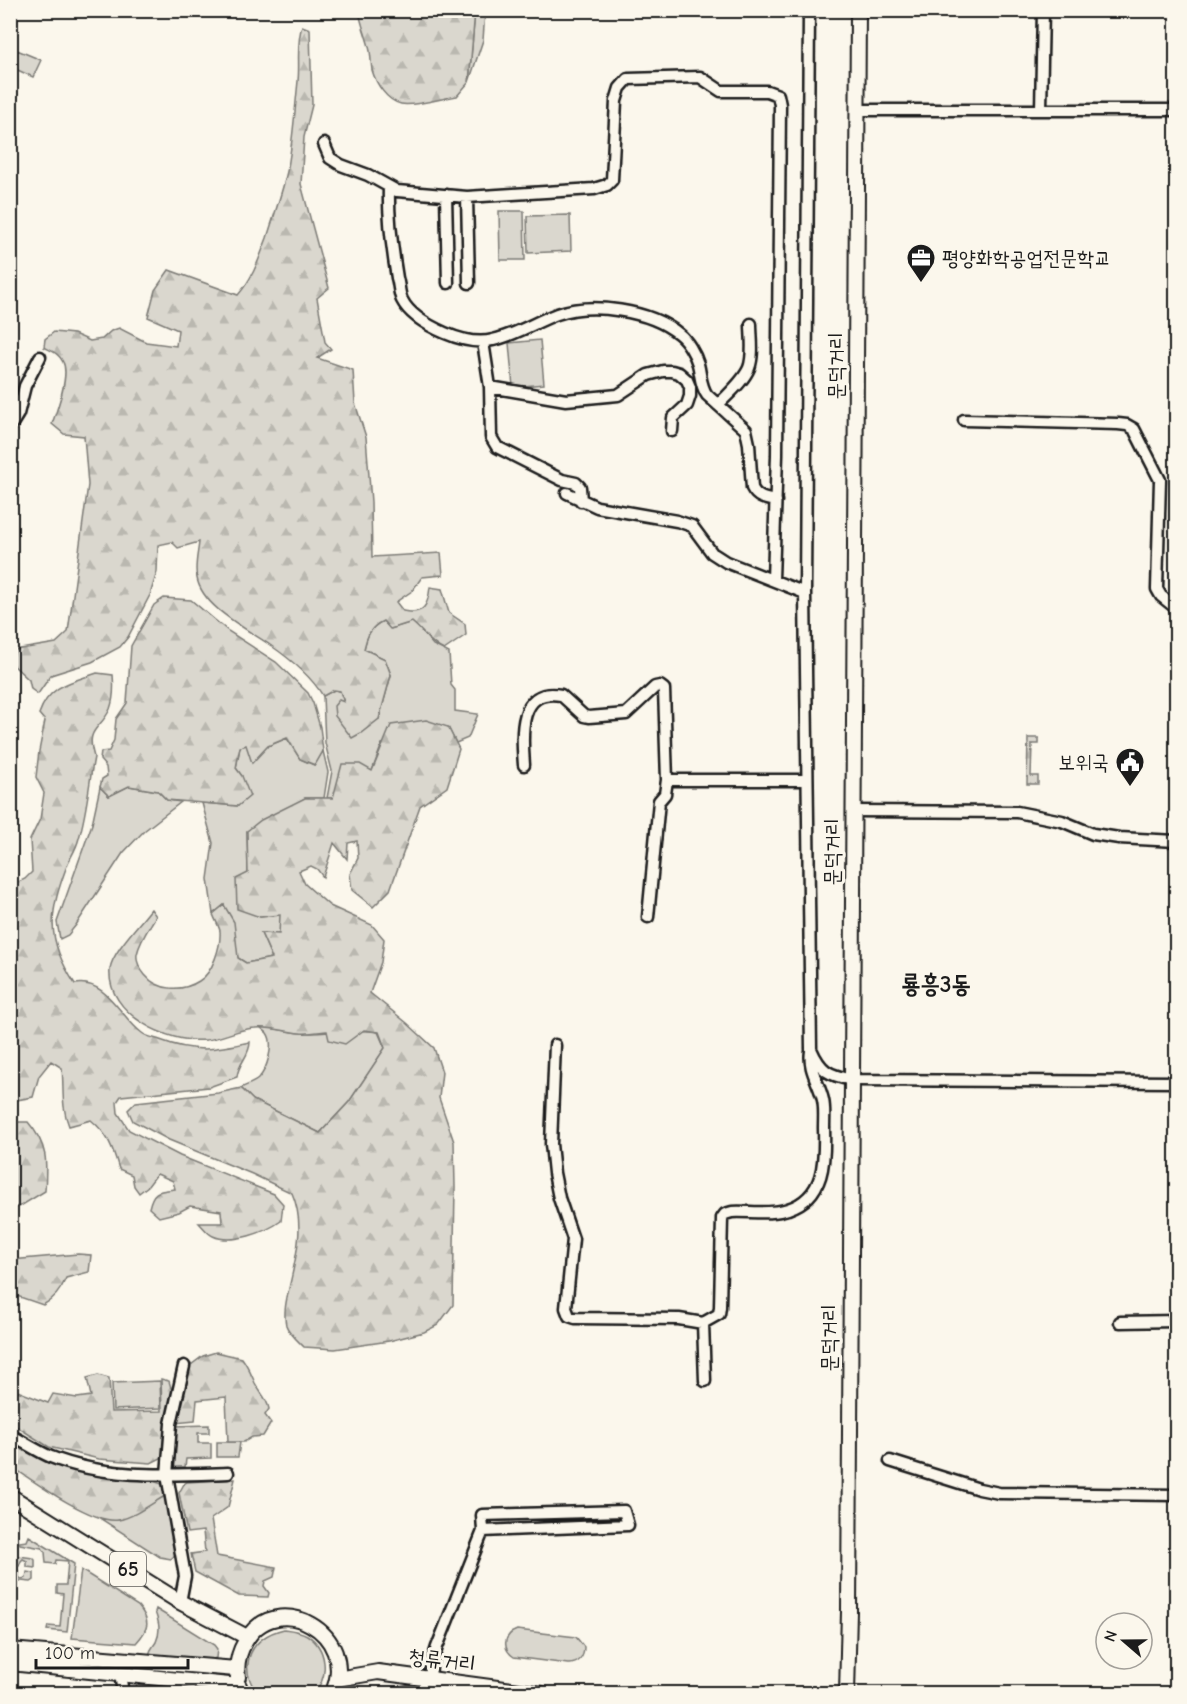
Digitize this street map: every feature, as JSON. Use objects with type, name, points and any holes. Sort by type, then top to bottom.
[{"type":"main road","name":"문덕거리","points":[[847,1694],[857,446],[858,10]]},
{"type":"main road","name":"65","points":[[10,1496],[180,1602],[248,1637]]},
{"type":"main road","points":[[10,1663],[120,1673],[241,1690],[236,1669],[239,1652],[248,1637],[260,1625],[276,1619],[293,1618],[309,1622],[323,1632],[333,1646],[338,1662],[338,1679],[332,1694]]},
{"type":"main road","points":[[10,1650],[236,1669]]},
{"type":"main road","name":"청류거리","points":[[338,1679],[378,1672],[542,1694]]},
{"type":"street","points":[[555,1045],[551,1144],[558,1198],[573,1239],[566,1308],[568,1316],[575,1318],[679,1319],[703,1323],[719,1314],[722,1218],[732,1212],[785,1210],[797,1206],[812,1193],[823,1174],[825,1144],[823,1101],[810,1068],[805,592],[809,10]]},
{"type":"street","points":[[1041,109],[1043,10]]},
{"type":"street","points":[[324,144],[330,158],[397,191],[467,197],[594,189],[607,185],[612,180],[616,101],[620,88],[628,79],[700,77],[721,91],[767,91],[778,95],[780,105],[776,501],[773,580]]},
{"type":"street","points":[[857,110],[1176,110]]},
{"type":"street","points":[[388,187],[392,250],[402,300],[426,324],[456,338],[483,342],[519,332],[567,311],[595,308],[636,314],[671,328],[685,340],[698,362],[702,388],[748,434],[752,488],[755,494],[776,501]]},
{"type":"street","points":[[446,195],[448,283]]},
{"type":"street","points":[[467,197],[469,283]]},
{"type":"street","points":[[718,405],[749,367],[751,324]]},
{"type":"street","points":[[483,342],[490,387],[491,437],[497,447],[562,480],[576,483],[580,487],[581,501]]},
{"type":"street","points":[[10,427],[18,414],[25,386],[40,357]]},
{"type":"street","points":[[490,387],[566,400],[618,396],[648,375],[672,371],[679,373],[687,380],[690,387],[687,405],[673,418],[672,431]]},
{"type":"street","points":[[964,420],[1118,424],[1134,429],[1160,480],[1157,589],[1161,596],[1176,608]]},
{"type":"street","points":[[567,493],[597,507],[677,521],[692,526],[712,553],[726,562],[805,592]]},
{"type":"street","points":[[524,765],[522,723],[532,703],[543,695],[561,694],[584,716],[589,717],[626,714],[655,687],[660,686],[664,689],[667,780],[664,794],[659,801],[648,917]]},
{"type":"street","points":[[667,780],[807,780]]},
{"type":"street","points":[[853,811],[1017,812],[1062,821],[1093,834],[1119,838],[1176,841]]},
{"type":"street","points":[[811,1049],[821,1068],[833,1076],[852,1080],[1176,1082]]},
{"type":"street","points":[[1120,1322],[1176,1322]]},
{"type":"street","points":[[703,1323],[705,1381]]},
{"type":"street","points":[[180,1602],[185,1576],[168,1475],[171,1424],[184,1366]]},
{"type":"street","points":[[10,1434],[50,1456],[76,1465],[127,1473],[168,1475],[228,1473]]},
{"type":"street","points":[[890,1461],[972,1487],[999,1492],[1176,1495]]},
{"type":"street","points":[[430,1680],[431,1666],[437,1647],[483,1531],[482,1515],[624,1511],[628,1526],[483,1531]]},
{"type":"street","points":[[120,1673],[123,1694]]},
{"type":"green space","points":[[359,11],[475,11],[469,82],[457,96],[407,105],[391,99],[379,86],[372,70],[370,51]]},
{"type":"green space","points":[[475,11],[485,11],[483,40],[469,82]]},
{"type":"green space","points":[[302,26],[310,29],[312,105],[304,137],[301,184],[329,288],[317,298],[325,342],[331,349],[317,358],[353,370],[355,403],[366,437],[372,557],[441,553],[443,575],[422,577],[412,591],[396,602],[403,611],[416,612],[424,608],[430,587],[442,589],[449,613],[465,624],[466,635],[444,650],[412,622],[390,629],[383,621],[375,626],[368,636],[364,649],[385,659],[391,675],[379,719],[352,738],[335,716],[334,706],[339,700],[344,702],[340,691],[334,690],[323,696],[312,681],[292,662],[216,608],[201,589],[197,578],[199,542],[178,548],[172,542],[158,545],[157,572],[150,595],[128,637],[120,647],[92,662],[51,675],[38,694],[31,689],[29,680],[11,663],[15,650],[56,643],[68,632],[88,485],[84,436],[64,434],[52,424],[62,393],[65,368],[59,356],[44,347],[45,339],[54,332],[74,334],[90,341],[102,339],[111,331],[119,328],[146,342],[176,346],[178,330],[148,317],[155,290],[169,270],[238,295],[248,282],[258,261],[286,176],[294,124],[299,39]]},
{"type":"green space","points":[[17,50],[41,60],[33,77],[11,67]]},
{"type":"green space","points":[[499,211],[524,211],[525,260],[500,260]]},
{"type":"green space","points":[[570,215],[571,251],[528,253],[527,216]]},
{"type":"green space","points":[[540,340],[544,384],[513,387],[509,343]]},
{"type":"green space","points":[[164,598],[191,600],[228,631],[276,662],[308,693],[320,727],[323,751],[315,765],[300,759],[287,738],[268,746],[252,763],[246,745],[240,747],[236,768],[250,796],[238,806],[167,800],[158,791],[129,786],[109,796],[100,787],[102,779],[107,776],[106,767],[100,760],[101,752],[109,751],[114,740],[116,719],[127,703],[131,646],[154,605]]},
{"type":"green space","points":[[383,621],[391,629],[412,622],[433,645],[449,653],[451,685],[455,690],[455,711],[478,714],[468,738],[456,743],[448,727],[382,744],[372,771],[333,798],[327,798],[332,771],[325,743],[323,696],[334,690],[340,691],[344,702],[379,719],[391,675],[385,659],[364,649],[370,632]]},
{"type":"green space","points":[[97,673],[113,675],[112,701],[106,716],[92,734],[94,757],[86,808],[78,841],[57,897],[53,925],[55,939],[65,968],[75,984],[96,987],[146,1036],[184,1047],[205,1049],[250,1042],[237,1077],[209,1087],[121,1096],[117,1102],[118,1113],[129,1130],[180,1156],[274,1194],[283,1204],[281,1221],[249,1236],[221,1238],[211,1235],[199,1223],[222,1223],[221,1211],[190,1206],[179,1212],[159,1217],[149,1208],[152,1198],[164,1190],[175,1189],[173,1181],[157,1174],[139,1193],[134,1186],[132,1175],[119,1169],[109,1142],[97,1125],[91,1120],[69,1126],[64,1105],[62,1068],[51,1061],[39,1076],[33,1097],[11,1101],[11,889],[12,885],[25,879],[32,872],[30,840],[40,819],[44,793],[36,777],[45,721],[39,714],[43,704],[62,686]]},
{"type":"green space","points":[[426,720],[448,727],[459,749],[447,787],[420,806],[390,890],[373,907],[352,890],[350,874],[358,858],[357,841],[348,843],[347,859],[334,843],[323,877],[317,869],[311,866],[299,871],[305,884],[330,906],[372,925],[384,939],[381,962],[370,993],[434,1048],[442,1072],[439,1098],[454,1142],[453,1305],[438,1325],[424,1332],[389,1341],[335,1349],[304,1347],[289,1331],[285,1320],[299,1238],[298,1216],[292,1193],[169,1140],[133,1121],[128,1110],[136,1102],[218,1093],[241,1088],[253,1100],[320,1133],[349,1102],[385,1048],[379,1032],[364,1030],[345,1044],[329,1040],[327,1031],[303,1033],[267,1028],[249,1029],[206,1040],[174,1037],[142,1023],[129,1012],[118,1000],[111,985],[110,969],[121,946],[151,909],[156,916],[142,939],[137,957],[143,973],[163,987],[178,988],[192,985],[208,972],[219,944],[220,931],[213,914],[224,905],[234,922],[238,958],[246,963],[272,958],[261,933],[279,934],[280,915],[260,917],[237,909],[236,879],[248,873],[247,831],[261,820],[305,798],[333,798],[342,764],[360,764],[372,771],[391,725]]},
{"type":"green space","points":[[287,738],[300,759],[314,765],[323,751],[328,772],[324,798],[305,798],[247,831],[248,873],[260,917],[281,915],[280,934],[261,933],[272,958],[246,963],[238,958],[224,905],[213,914],[208,879],[213,843],[202,803],[238,806],[242,776],[236,768],[240,747],[268,746]]},
{"type":"green space","points":[[1028,738],[1039,738],[1039,744],[1032,744],[1031,776],[1038,776],[1038,784],[1027,784]]},
{"type":"green space","points":[[129,786],[158,791],[167,800],[181,802],[144,831],[123,853],[76,925],[68,935],[60,939],[57,922],[92,824],[100,787],[109,796]]},
{"type":"green space","points":[[260,1027],[302,1033],[378,1032],[385,1048],[349,1102],[320,1133],[253,1100],[241,1088],[258,1079],[267,1063],[270,1050],[269,1038]]},
{"type":"green space","points":[[10,1114],[16,1122],[28,1122],[35,1130],[43,1146],[46,1162],[45,1191],[19,1207],[11,1206]]},
{"type":"green space","points":[[78,1254],[91,1255],[89,1272],[66,1278],[57,1294],[47,1303],[43,1305],[11,1294],[11,1260]]},
{"type":"green space","points":[[216,1352],[242,1358],[246,1364],[269,1409],[265,1415],[271,1423],[263,1436],[252,1437],[244,1442],[228,1442],[226,1397],[197,1400],[195,1421],[175,1423],[187,1368],[203,1356]]},
{"type":"green space","points":[[98,1375],[109,1378],[111,1412],[162,1411],[161,1379],[169,1381],[173,1394],[166,1446],[161,1458],[151,1463],[99,1459],[49,1447],[11,1423],[10,1388],[48,1403],[53,1394],[77,1398],[91,1396],[87,1378]]},
{"type":"green space","points":[[160,1381],[161,1408],[113,1410],[112,1383]]},
{"type":"green space","points":[[209,1425],[209,1433],[198,1433],[198,1443],[211,1443],[211,1458],[186,1459],[185,1467],[171,1467],[174,1426]]},
{"type":"green space","points":[[10,1442],[46,1460],[74,1470],[143,1479],[162,1484],[168,1494],[124,1519],[107,1519],[94,1515],[63,1500],[11,1466]]},
{"type":"green space","points":[[217,1442],[240,1442],[238,1457],[217,1457]]},
{"type":"green space","points":[[235,1479],[228,1507],[211,1519],[217,1556],[276,1567],[274,1577],[265,1581],[264,1586],[269,1593],[268,1597],[239,1596],[195,1572],[191,1554],[205,1552],[203,1531],[187,1533],[179,1493],[187,1482]]},
{"type":"green space","points":[[168,1494],[177,1553],[171,1559],[160,1557],[101,1519],[118,1520]]},
{"type":"green space","points":[[29,1536],[74,1564],[67,1632],[47,1630],[48,1626],[60,1627],[63,1594],[57,1593],[57,1585],[66,1585],[68,1561],[56,1560],[55,1564],[46,1563],[45,1552],[42,1548],[20,1544],[19,1542],[27,1541]]},
{"type":"green space","points":[[11,1555],[33,1558],[35,1568],[27,1567],[27,1561],[23,1559],[19,1566],[15,1566]]},
{"type":"green space","points":[[81,1570],[138,1606],[142,1611],[147,1625],[136,1643],[72,1638]]},
{"type":"green space","points":[[15,1571],[19,1571],[21,1579],[26,1578],[27,1572],[34,1573],[34,1580],[31,1582],[11,1580]]},
{"type":"green space","points":[[156,1609],[214,1645],[217,1649],[216,1658],[208,1661],[149,1655],[159,1634]]},
{"type":"green space","points":[[284,1629],[307,1635],[319,1647],[324,1662],[324,1671],[314,1693],[257,1693],[251,1683],[248,1663],[256,1645],[263,1638]]},
{"type":"green space","points":[[517,1630],[576,1637],[584,1647],[583,1654],[578,1661],[572,1664],[514,1657],[507,1650],[506,1642],[509,1635]]},
{"type":"place","name":"평양화학공업전문학교","points":[[921,284]]},
{"type":"place","name":"보위국","points":[[1130,788]]},
{"type":"district","name":"룡흥3동","points":[[936,984]]}]
